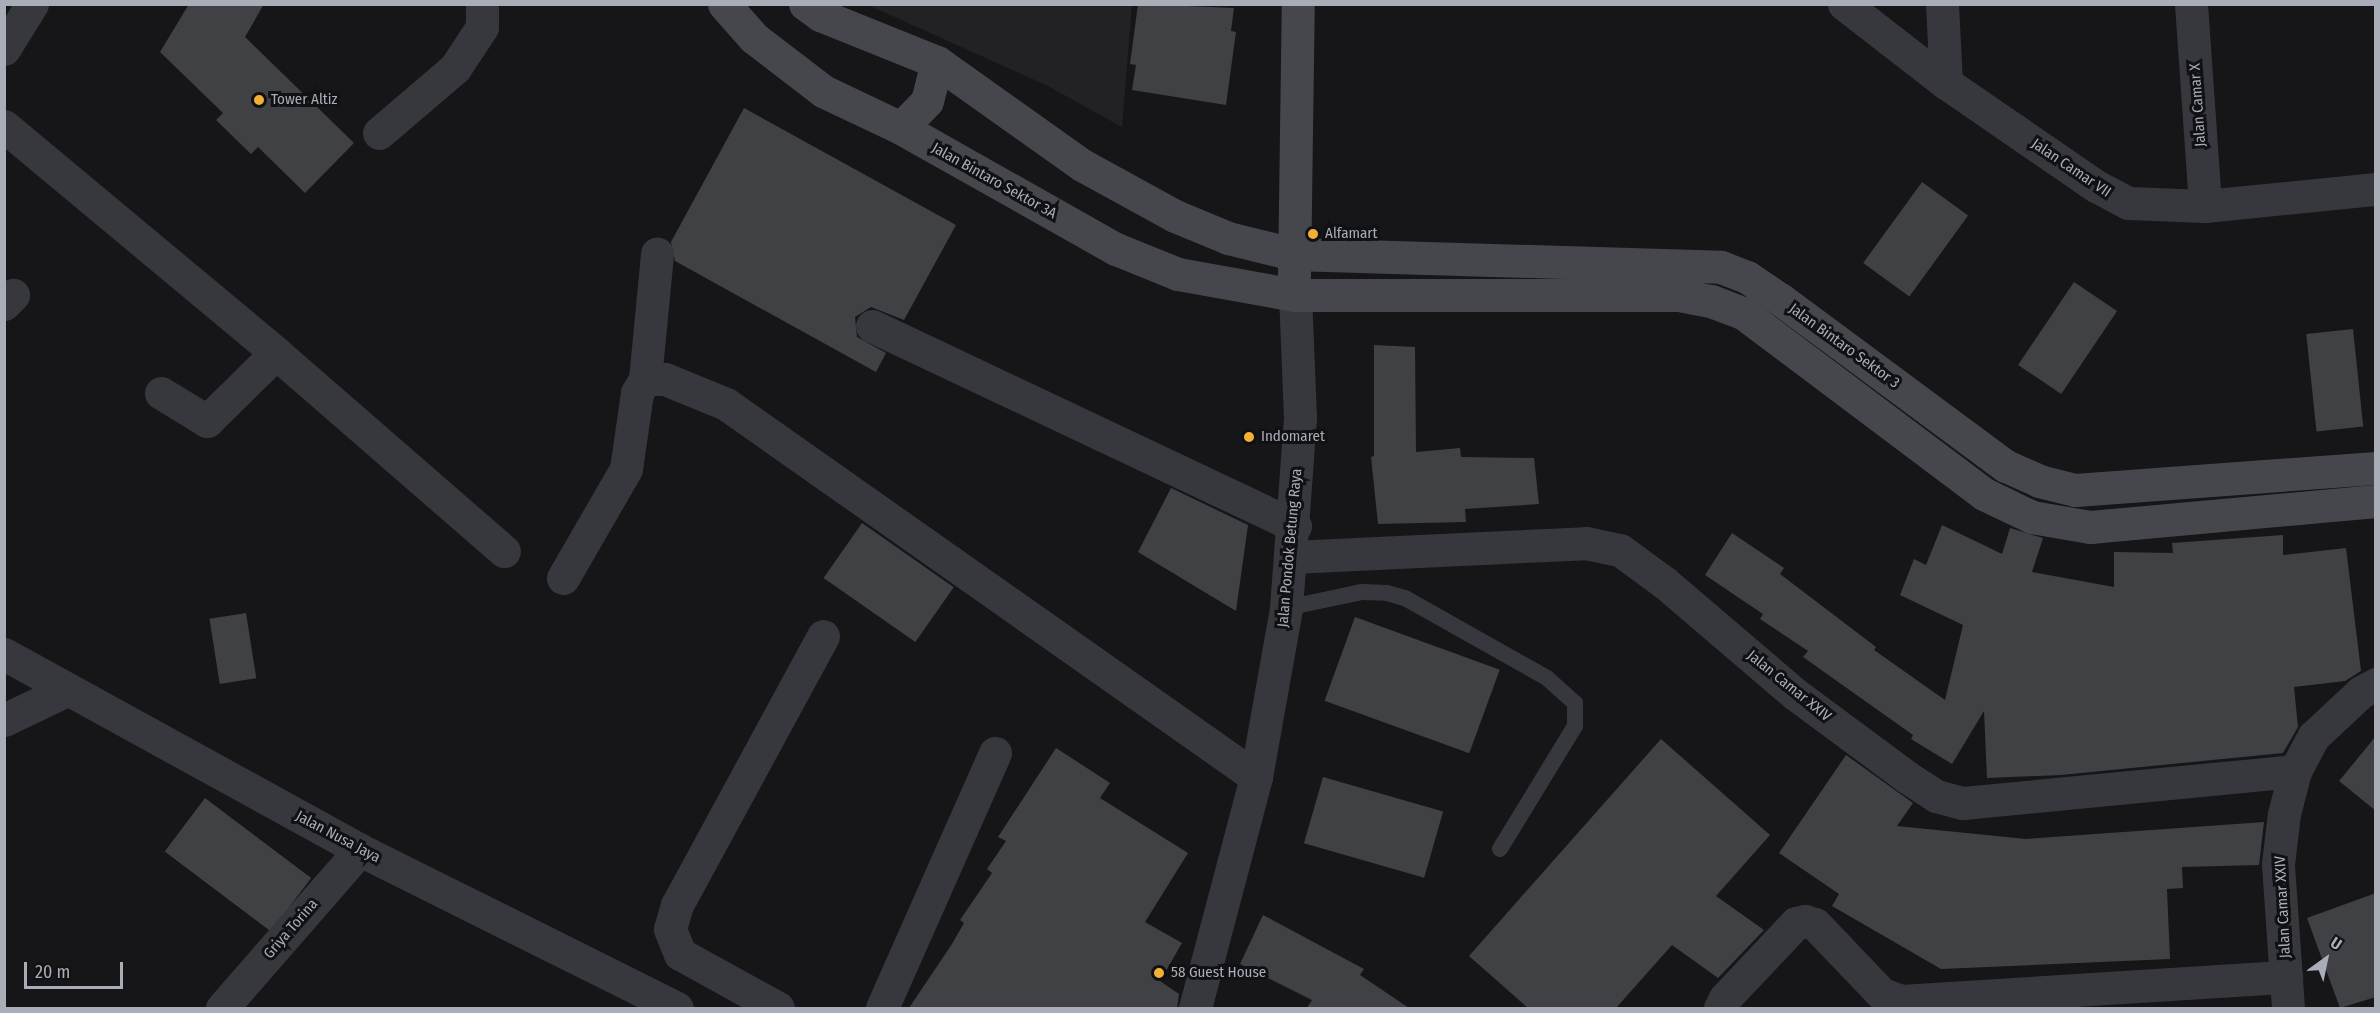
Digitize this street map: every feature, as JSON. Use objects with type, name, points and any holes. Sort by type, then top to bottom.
[{"type":"main road","name":"Jalan Bintaro Sektor 3A","points":[[724,4],[754,38],[823,91],[901,129],[1116,249],[1178,274],[1295,294]]},
{"type":"main road","name":"Jalan Pondok Betung Raya","points":[[1295,294],[1293,254],[1298,4]]},
{"type":"main road","points":[[817,8],[937,62],[1082,165],[1175,216],[1228,238],[1293,254]]},
{"type":"main road","points":[[901,129],[927,101],[937,62]]},
{"type":"main road","name":"Jalan Bintaro Sektor 3","points":[[1293,254],[1721,267],[1747,278],[1780,299],[2006,466],[2039,481],[2075,490],[2376,468]]},
{"type":"main road","points":[[1295,294],[1679,296],[1711,301],[1743,313],[1984,494],[2032,517],[2090,527],[2376,501]]},
{"type":"street","points":[[4,49],[32,4]]},
{"type":"street","points":[[379,133],[455,68],[482,27],[482,4]]},
{"type":"street","name":"Jalan Camar VII","points":[[1844,4],[1946,84],[2113,196],[2128,203],[2205,206],[2376,189]]},
{"type":"street","points":[[1942,4],[1946,84]]},
{"type":"street","name":"Jalan Camar X","points":[[2191,4],[2205,206]]},
{"type":"street","points":[[4,126],[276,353],[504,551]]},
{"type":"street","points":[[562,579],[626,469],[637,393],[645,379],[657,254]]},
{"type":"street","name":"Jalan Pondok Betung Raya","points":[[1195,1008],[1256,777],[1286,608],[1294,541],[1300,418],[1295,294]]},
{"type":"street","points":[[872,326],[1294,541]]},
{"type":"street","points":[[161,393],[207,421],[276,353]]},
{"type":"street","points":[[645,379],[665,379],[726,404],[1256,777]]},
{"type":"street","name":"Jalan Camar XXIV","points":[[1294,541],[1586,543],[1620,550],[1665,583],[1795,694],[1907,777],[1936,796],[1963,803],[2295,771]]},
{"type":"street","points":[[778,1008],[680,954],[670,929],[677,905],[822,636]]},
{"type":"street","name":"Jalan Nusa Jaya","points":[[4,654],[638,1000],[677,1008]]},
{"type":"street","points":[[4,720],[67,690]]},
{"type":"street","name":"Jalan Camar XXIV","points":[[2287,993],[2278,864],[2284,814],[2295,771],[2314,736],[2371,694]]},
{"type":"street","points":[[882,1008],[995,753]]},
{"type":"street","name":"Griya Torina","points":[[222,1008],[360,849]]},
{"type":"street","points":[[1720,1008],[1725,998],[1796,923],[1805,921],[1815,924],[1882,994],[1901,1001],[2287,993]]},
{"type":"lane","points":[[1286,608],[1362,592],[1406,598],[1547,678],[1575,704],[1575,726],[1500,849]]},
{"type":"shaded area","points":[[868,5],[1132,5],[1122,127],[1048,86]]},
{"type":"building","name":"Tower Altiz","points":[[189,4],[264,4],[245,37],[354,143],[305,193],[258,147],[251,154],[216,120],[223,113],[160,52]]},
{"type":"building","points":[[1138,4],[1234,8],[1231,31],[1236,32],[1226,105],[1132,90],[1136,65],[1130,64]]},
{"type":"building","points":[[744,108],[956,225],[904,320],[871,307],[855,317],[857,337],[886,353],[876,372],[675,261],[671,242]]},
{"type":"building","points":[[1922,182],[1968,216],[1909,296],[1863,263]]},
{"type":"building","points":[[2074,282],[2117,311],[2061,394],[2018,365]]},
{"type":"building","points":[[2353,329],[2363,426],[2317,431],[2306,334]]},
{"type":"building","points":[[1374,345],[1415,347],[1416,452],[1460,448],[1461,457],[1534,458],[1539,504],[1465,509],[1466,522],[1378,524],[1371,457],[1374,456]]},
{"type":"building","points":[[1171,488],[1248,525],[1236,611],[1138,552]]},
{"type":"building","points":[[862,523],[954,587],[915,642],[824,578]]},
{"type":"building","points":[[1942,525],[2002,554],[2010,528],[2043,538],[2032,572],[2114,587],[2114,552],[2173,553],[2172,543],[2283,535],[2283,555],[2346,548],[2361,671],[2345,681],[2294,687],[2298,727],[2283,753],[2061,775],[1987,778],[1984,711],[1952,764],[1911,739],[1913,735],[1803,657],[1808,651],[1760,619],[1763,614],[1705,575],[1732,533],[1784,568],[1780,574],[1876,647],[1874,650],[1945,700],[1963,625],[1900,595],[1914,559],[1926,565]]},
{"type":"building","points":[[246,613],[256,678],[220,684],[209,619]]},
{"type":"building","points":[[1355,617],[1500,670],[1469,753],[1325,701]]},
{"type":"building","points":[[2376,736],[2376,811],[2339,781]]},
{"type":"building","points":[[1661,739],[1770,835],[1716,896],[1764,930],[1718,978],[1672,945],[1616,1008],[1528,1008],[1469,956]]},
{"type":"building","points":[[1056,748],[1110,783],[1100,798],[1188,853],[1145,922],[1182,943],[1160,981],[1179,994],[1177,1008],[909,1008],[952,944],[964,923],[960,920],[992,873],[987,869],[1006,841],[998,837]]},
{"type":"building","points":[[1846,755],[1913,803],[1897,826],[2026,839],[2264,822],[2259,865],[2182,867],[2183,888],[2167,889],[2170,959],[1941,969],[1832,906],[1839,894],[1779,853]]},
{"type":"building","points":[[1323,777],[1443,811],[1424,878],[1304,843]]},
{"type":"building","points":[[205,798],[311,878],[271,932],[165,852]]},
{"type":"building","points":[[2376,893],[2376,997],[2340,1008],[2307,918]]},
{"type":"building","points":[[1263,915],[1364,969],[1360,975],[1409,1008],[1307,1008],[1312,1000],[1240,964]]},
{"type":"place","name":"Tower Altiz","points":[[259,100]]},
{"type":"place","name":"Alfamart","points":[[1313,234]]},
{"type":"place","name":"Indomaret","points":[[1249,437]]},
{"type":"place","name":"58 Guest House","points":[[1159,973]]}]
